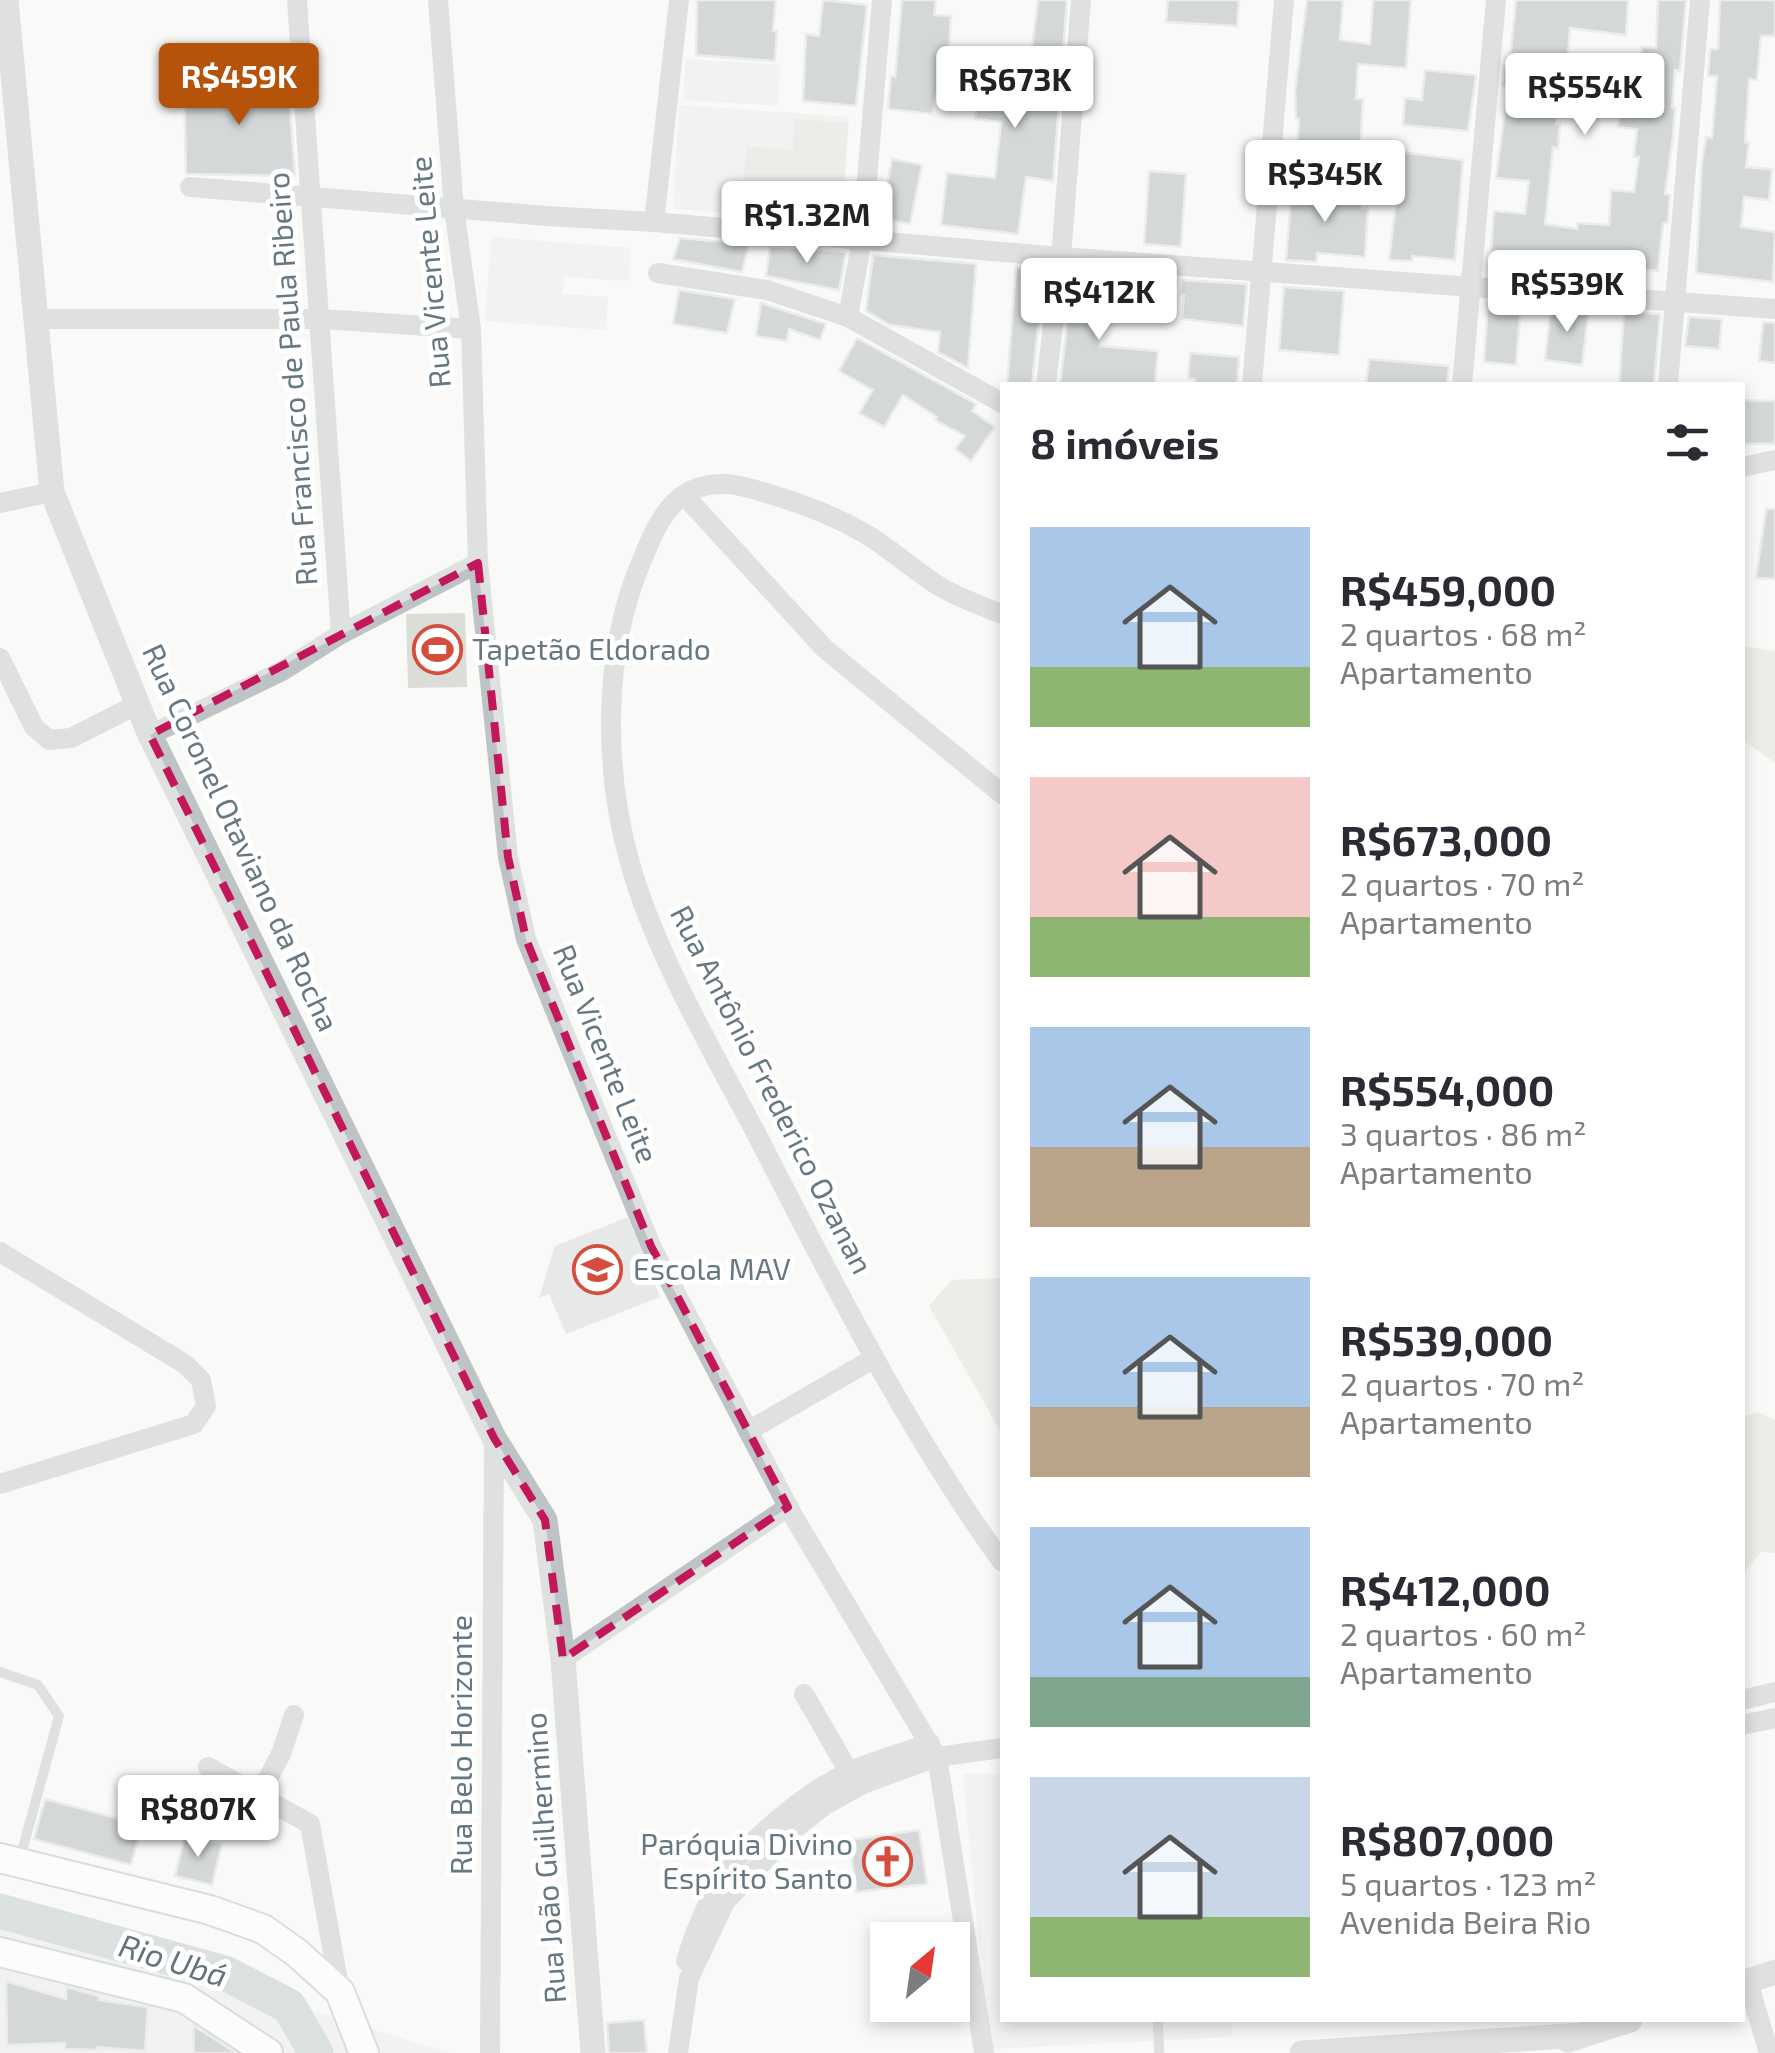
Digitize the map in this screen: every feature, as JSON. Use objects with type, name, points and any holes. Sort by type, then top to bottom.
[{"type":"main road","points":[[9,1860],[210,1910],[263,1928],[340,1992],[364,2053]]},
{"type":"main road","points":[[0,1952],[184,1998],[268,2053]]},
{"type":"street","name":"Rua Coronel Otaviano da Rocha","points":[[6,0],[52,492],[150,736],[494,1438],[544,1520],[563,1659]]},
{"type":"street","name":"Rua Francisco de Paula Ribeiro","points":[[298,0],[341,634]]},
{"type":"street","name":"Rua Vicente Leite","points":[[438,0],[454,209],[471,329],[478,563],[508,857],[526,939],[652,1246],[788,1507],[933,1750],[984,2053]]},
{"type":"street","points":[[654,222],[679,0]]},
{"type":"street","points":[[848,317],[862,239],[882,0]]},
{"type":"street","points":[[1046,382],[1061,257],[1081,0]]},
{"type":"street","points":[[1252,382],[1284,0]]},
{"type":"street","points":[[1462,382],[1496,0]]},
{"type":"street","points":[[1668,382],[1700,0]]},
{"type":"street","points":[[190,187],[1775,309]]},
{"type":"street","points":[[658,273],[767,290],[848,317],[1000,402]]},
{"type":"street","points":[[35,319],[322,320],[471,329]]},
{"type":"street","points":[[1745,466],[1775,460]]},
{"type":"street","points":[[1000,613],[940,586],[866,534],[818,509],[725,484],[684,495],[824,648],[1000,792]]},
{"type":"street","points":[[0,503],[52,492]]},
{"type":"street","name":"Rua Antônio Frederico Ozanan","points":[[684,495],[669,505],[653,532],[636,572],[619,640],[613,695],[613,760],[630,862],[695,1016],[873,1358],[1000,1559]]},
{"type":"street","points":[[150,736],[282,672],[341,634],[478,563]]},
{"type":"street","points":[[0,658],[34,728],[48,740],[70,738],[138,704]]},
{"type":"street","points":[[0,1252],[185,1364],[201,1380],[206,1406],[194,1424],[0,1484]]},
{"type":"street","points":[[748,1431],[873,1358]]},
{"type":"street","name":"Rua Belo Horizonte","points":[[490,2053],[494,1438]]},
{"type":"street","points":[[563,1659],[788,1507]]},
{"type":"street","name":"Rua João Guilhermino","points":[[563,1659],[593,2053]]},
{"type":"street","points":[[1745,1699],[1775,1692]]},
{"type":"street","points":[[804,1694],[850,1772]]},
{"type":"street","points":[[259,1795],[281,1754],[294,1715]]},
{"type":"street","points":[[1745,1723],[1775,1718]]},
{"type":"street","points":[[678,2052],[678,1986],[694,1933],[732,1865],[784,1816],[850,1772],[933,1750],[1000,1748]]},
{"type":"street","points":[[678,2052],[689,1978],[725,1902],[793,1830],[825,1805],[933,1750]]},
{"type":"street","points":[[208,1766],[310,1824],[340,1992]]},
{"type":"street","points":[[1769,2053],[1745,1982],[1775,1972]]},
{"type":"street","points":[[1530,2053],[1624,2022]]},
{"type":"street","points":[[1302,2053],[1434,2049],[1584,2035]]},
{"type":"lane","points":[[0,1672],[38,1686],[59,1716],[9,1860]]},
{"type":"lane","points":[[1158,2022],[1159,2053]]},
{"type":"highlighted area","points":[[478,563],[508,857],[526,939],[651,1246],[788,1507],[563,1659],[545,1520],[494,1438],[150,735]]},
{"type":"shaded area","points":[[686,59],[780,65],[778,106],[683,100]]},
{"type":"shaded area","points":[[679,105],[849,117],[842,220],[673,209]]},
{"type":"shaded area","points":[[794,119],[848,123],[842,220],[741,212],[747,146],[793,150]]},
{"type":"shaded area","points":[[491,237],[631,248],[629,281],[564,277],[563,294],[608,297],[606,330],[485,321]]},
{"type":"shaded area","name":"Tapetão Eldorado","points":[[465,613],[467,687],[408,688],[406,614]]},
{"type":"shaded area","points":[[1745,646],[1775,651],[1775,763],[1745,741]]},
{"type":"shaded area","name":"Escola MAV","points":[[628,1217],[660,1297],[566,1334],[549,1294],[539,1298],[555,1246]]},
{"type":"shaded area","points":[[1000,1278],[1000,1430],[929,1306],[952,1280]]},
{"type":"shaded area","points":[[1758,1412],[1775,1420],[1775,1553],[1761,1552],[1745,1572],[1745,1416]]},
{"type":"shaded area","points":[[963,1774],[1000,1774],[1000,2022],[1233,2022],[1232,2037],[989,2049]]},
{"type":"shaded area","points":[[0,1915],[450,2053],[0,2053]]},
{"type":"building","points":[[697,0],[776,0],[775,61],[696,55]]},
{"type":"building","points":[[823,0],[867,5],[856,106],[803,101],[806,34],[819,36]]},
{"type":"building","points":[[902,0],[936,0],[934,15],[951,16],[949,50],[954,50],[950,75],[940,73],[932,114],[888,109]]},
{"type":"building","points":[[1038,0],[1067,0],[1053,181],[1026,177],[1018,234],[941,225],[947,173],[995,178],[1001,122],[975,119],[979,85],[1001,87],[1005,52],[1031,55]]},
{"type":"building","points":[[1168,0],[1239,0],[1237,26],[1166,22]]},
{"type":"building","points":[[1307,0],[1343,0],[1340,40],[1370,44],[1373,0],[1411,0],[1406,68],[1358,64],[1356,99],[1363,99],[1360,154],[1297,149],[1299,119],[1295,90]]},
{"type":"building","points":[[1516,0],[1628,0],[1626,35],[1570,28],[1567,65],[1560,64],[1556,98],[1558,148],[1553,147],[1545,224],[1577,229],[1578,223],[1609,225],[1611,190],[1634,192],[1639,157],[1634,157],[1637,129],[1618,127],[1628,71],[1640,72],[1642,47],[1656,48],[1658,0],[1686,0],[1680,71],[1675,70],[1672,107],[1673,137],[1665,194],[1670,195],[1668,223],[1663,223],[1658,271],[1566,268],[1512,261],[1512,266],[1490,264],[1494,211],[1525,214],[1529,181],[1496,178],[1508,87],[1502,86],[1504,67],[1509,67]]},
{"type":"building","points":[[1720,0],[1775,0],[1775,36],[1761,36],[1757,80],[1749,79],[1745,142],[1749,143],[1746,167],[1772,169],[1769,200],[1744,197],[1741,227],[1775,232],[1773,282],[1696,273],[1702,162],[1706,137],[1712,138],[1717,76],[1708,76],[1710,49],[1718,49]]},
{"type":"building","points":[[1425,70],[1476,75],[1468,131],[1403,125],[1405,98],[1422,100]]},
{"type":"building","points":[[288,80],[295,176],[186,174],[184,82]]},
{"type":"building","points":[[1402,152],[1463,160],[1455,260],[1412,256],[1412,261],[1389,260]]},
{"type":"building","points":[[892,159],[922,165],[910,224],[881,218]]},
{"type":"building","points":[[1149,171],[1186,174],[1181,247],[1144,244]]},
{"type":"building","points":[[1292,184],[1324,188],[1323,193],[1363,197],[1362,208],[1368,208],[1365,257],[1317,253],[1316,262],[1286,260]]},
{"type":"building","points":[[680,238],[749,244],[742,272],[673,259]]},
{"type":"building","points":[[770,246],[846,252],[839,290],[766,276]]},
{"type":"building","points":[[873,255],[976,264],[968,368],[938,352],[940,332],[890,325],[866,311]]},
{"type":"building","points":[[1016,267],[1044,269],[1032,382],[1007,382]]},
{"type":"building","points":[[1073,272],[1107,274],[1100,346],[1158,351],[1155,382],[1060,382]]},
{"type":"building","points":[[1182,280],[1247,284],[1243,326],[1182,319]]},
{"type":"building","points":[[1284,287],[1344,291],[1339,355],[1279,350]]},
{"type":"building","points":[[679,290],[735,299],[727,333],[673,324]]},
{"type":"building","points":[[1488,302],[1521,304],[1516,365],[1484,362]]},
{"type":"building","points":[[761,303],[826,324],[820,340],[789,329],[787,341],[756,336]]},
{"type":"building","points":[[1551,306],[1589,309],[1582,365],[1545,360]]},
{"type":"building","points":[[1624,312],[1660,314],[1654,382],[1619,382]]},
{"type":"building","points":[[1689,317],[1722,319],[1719,349],[1685,346]]},
{"type":"building","points":[[1763,322],[1775,323],[1775,363],[1759,361]]},
{"type":"building","points":[[857,338],[976,404],[972,411],[995,427],[971,461],[955,449],[965,436],[935,420],[937,417],[903,395],[884,427],[859,413],[873,390],[839,371]]},
{"type":"building","points":[[1190,353],[1239,357],[1237,382],[1194,382],[1188,378]]},
{"type":"building","points":[[1369,359],[1449,366],[1447,382],[1366,382]]},
{"type":"building","points":[[1745,400],[1775,401],[1775,444],[1745,444]]},
{"type":"building","points":[[1766,509],[1775,509],[1775,579],[1756,578]]},
{"type":"building","points":[[45,1799],[142,1825],[131,1865],[34,1839]]},
{"type":"building","name":"Paróquia Divino Espírito Santo","points":[[919,1830],[927,1884],[856,1892],[849,1840]]},
{"type":"building","points":[[185,1835],[222,1844],[212,1885],[175,1876]]},
{"type":"building","points":[[6,1981],[66,1999],[66,1987],[99,1996],[99,2000],[148,2007],[145,2051],[65,2049],[65,2043],[7,2045]]},
{"type":"building","points":[[644,2020],[647,2053],[609,2053],[607,2023]]},
{"type":"building","points":[[193,2025],[236,2053],[194,2053]]},
{"type":"waterway","name":"Rio Ubá","points":[[0,1911],[225,1973],[289,2006],[316,2053]]},
{"type":"place","name":"Tapetão Eldorado","points":[[437,650]]},
{"type":"place","name":"Escola MAV","points":[[598,1270]]},
{"type":"place","name":"Paróquia Divino Espírito Santo","points":[[888,1862]]}]
